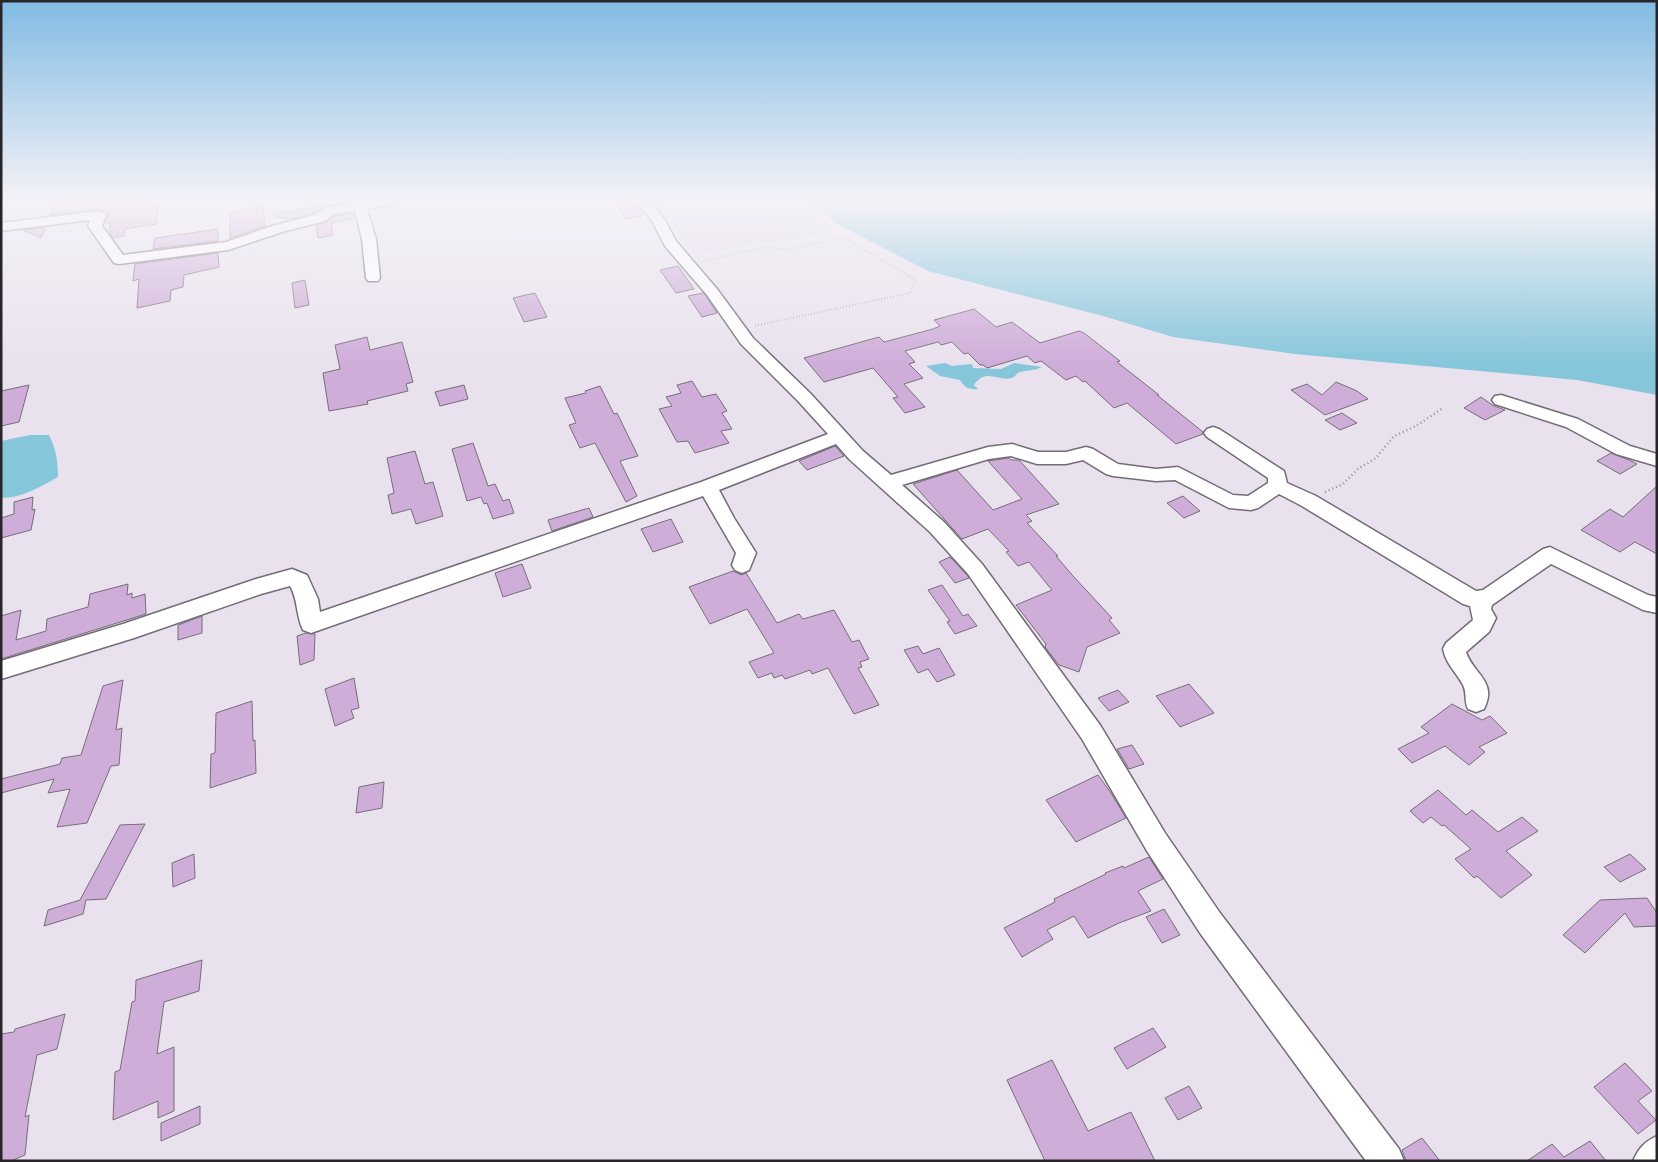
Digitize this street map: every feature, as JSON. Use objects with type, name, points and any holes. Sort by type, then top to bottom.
[{"type":"street","points":[[116,255],[119,260],[148,255]]},
{"type":"street","points":[[371,255],[373,278]]},
{"type":"street","points":[[680,255],[712,292],[747,341],[804,397],[838,437],[937,527],[975,569],[1091,732],[1156,842],[1210,923],[1387,1161]]},
{"type":"street","points":[[1501,400],[1572,424],[1623,450],[1657,460]]},
{"type":"street","points":[[1213,433],[1277,475],[1278,486]]},
{"type":"street","points":[[1,670],[292,577],[300,581],[307,599],[311,624],[708,487],[838,437]]},
{"type":"street","points":[[888,483],[980,455],[1012,450],[1037,458],[1066,458],[1086,453],[1112,470],[1156,475],[1178,474],[1229,501],[1252,503],[1278,486]]},
{"type":"street","points":[[1278,486],[1309,501],[1471,598],[1482,600]]},
{"type":"street","points":[[708,487],[725,520],[746,553],[742,565]]},
{"type":"street","points":[[1476,702],[1476,684],[1456,658],[1454,649],[1482,626],[1485,618],[1480,609],[1482,600],[1550,554],[1644,602],[1657,605]]},
{"type":"street","points":[[1650,1161],[1657,1153]]},
{"type":"path","points":[[688,264],[728,255]]},
{"type":"path","points":[[740,331],[752,326],[910,293],[916,280],[874,255]]},
{"type":"path","points":[[1309,501],[1344,484],[1358,469],[1376,458],[1394,436],[1416,426],[1443,408]]},
{"type":"water","points":[[897,255],[1657,255],[1657,395],[1577,380],[1295,354],[1173,337],[1103,316],[928,271]]},
{"type":"water","points":[[945,363],[952,366],[972,364],[973,368],[1001,369],[1014,363],[1042,367],[1017,373],[1009,379],[984,377],[979,379],[974,385],[978,389],[972,389],[967,388],[960,380],[940,376],[926,366]]},
{"type":"water","points":[[30,435],[49,435],[56,455],[58,477],[24,494],[1,498],[1,441]]},
{"type":"building","points":[[201,255],[218,255],[219,267],[184,275],[183,287],[171,290],[170,301],[137,308],[139,279],[133,281],[135,264]]},
{"type":"building","points":[[678,266],[694,289],[676,293],[660,270]]},
{"type":"building","points":[[305,280],[309,305],[295,308],[292,283]]},
{"type":"building","points":[[535,293],[547,317],[524,322],[513,298]]},
{"type":"building","points":[[703,293],[717,313],[702,317],[688,296]]},
{"type":"building","points":[[974,309],[996,327],[1012,322],[1040,343],[1079,331],[1084,333],[1120,361],[1117,362],[1159,395],[1157,395],[1203,432],[1203,434],[1176,444],[1127,403],[1114,408],[1085,381],[1083,382],[1076,376],[1066,380],[1041,361],[1035,363],[1027,356],[987,368],[980,365],[968,353],[964,354],[952,342],[941,345],[938,342],[905,351],[915,362],[909,364],[923,378],[904,384],[925,407],[905,413],[893,398],[898,397],[873,368],[824,382],[804,358],[879,337],[884,342],[933,329],[940,326],[934,320]]},
{"type":"building","points":[[367,337],[370,350],[402,342],[413,382],[406,384],[408,391],[367,401],[368,404],[329,411],[323,373],[340,369],[335,345]]},
{"type":"building","points":[[692,381],[702,397],[716,394],[727,411],[722,413],[732,429],[721,431],[729,443],[695,453],[688,441],[677,442],[659,409],[672,406],[666,397],[681,393],[677,385]]},
{"type":"building","points":[[1336,382],[1357,391],[1368,399],[1325,415],[1291,390],[1307,384],[1322,395]]},
{"type":"building","points":[[29,385],[19,422],[1,426],[1,391]]},
{"type":"building","points":[[464,385],[468,399],[440,406],[435,392]]},
{"type":"building","points":[[600,386],[614,414],[617,413],[638,456],[620,461],[637,496],[626,502],[595,443],[580,448],[569,425],[576,423],[565,398],[586,393],[585,391]]},
{"type":"building","points":[[1481,397],[1494,406],[1505,410],[1485,420],[1464,408]]},
{"type":"building","points":[[1342,413],[1357,423],[1340,430],[1325,420]]},
{"type":"building","points":[[473,443],[488,486],[495,484],[503,501],[509,499],[514,513],[493,519],[487,503],[484,504],[481,497],[467,501],[452,449]]},
{"type":"building","points":[[835,446],[844,456],[807,470],[799,461]]},
{"type":"building","points":[[415,451],[425,484],[433,482],[443,516],[416,524],[411,509],[392,514],[388,495],[394,493],[387,458]]},
{"type":"building","points":[[1611,453],[1637,464],[1620,474],[1597,461]]},
{"type":"building","points":[[1009,458],[1011,460],[1019,460],[1059,504],[1026,515],[1032,521],[1027,523],[1112,618],[1109,620],[1120,633],[1087,647],[1079,672],[1059,665],[1045,647],[1046,644],[1016,605],[1052,590],[1029,562],[1018,566],[1006,552],[1009,551],[988,529],[962,539],[913,484],[957,470],[993,510],[1022,499],[988,461]]},
{"type":"building","points":[[1657,486],[1657,554],[1635,542],[1620,552],[1581,530],[1610,509],[1623,517]]},
{"type":"building","points":[[1183,496],[1200,511],[1184,518],[1167,503]]},
{"type":"building","points":[[33,497],[32,510],[35,509],[31,530],[1,538],[1,518],[14,514],[14,502]]},
{"type":"building","points":[[589,508],[593,517],[552,531],[548,520]]},
{"type":"building","points":[[671,519],[683,542],[653,552],[641,529]]},
{"type":"building","points":[[950,557],[969,578],[955,583],[939,562]]},
{"type":"building","points":[[522,564],[531,588],[503,597],[495,573]]},
{"type":"building","points":[[733,571],[741,575],[746,573],[777,623],[799,614],[803,619],[834,610],[852,642],[859,640],[869,659],[860,662],[862,667],[858,668],[879,705],[854,714],[828,668],[812,674],[810,670],[785,679],[782,675],[774,678],[772,673],[758,678],[749,662],[774,653],[747,609],[710,624],[689,587]]},
{"type":"building","points":[[128,584],[127,595],[132,593],[132,598],[145,594],[146,614],[1,659],[1,616],[21,610],[16,640],[46,631],[47,619],[88,607],[90,594]]},
{"type":"building","points":[[942,585],[963,616],[968,614],[977,626],[955,634],[947,622],[950,621],[928,590]]},
{"type":"building","points":[[202,616],[202,633],[178,640],[178,625]]},
{"type":"building","points":[[306,633],[315,634],[314,660],[300,665],[297,636]]},
{"type":"building","points":[[918,646],[923,654],[939,648],[955,675],[937,682],[928,669],[918,673],[904,650]]},
{"type":"building","points":[[354,678],[359,708],[351,710],[354,718],[335,726],[325,689]]},
{"type":"building","points":[[123,680],[116,730],[122,728],[119,765],[111,766],[87,823],[57,827],[70,789],[48,793],[54,779],[1,793],[1,779],[60,764],[62,758],[81,755],[103,686]]},
{"type":"building","points":[[1189,684],[1214,713],[1180,727],[1156,696]]},
{"type":"building","points":[[1118,690],[1129,702],[1109,711],[1098,698]]},
{"type":"building","points":[[252,701],[256,773],[210,788],[211,754],[215,753],[216,713]]},
{"type":"building","points":[[1452,704],[1482,720],[1490,716],[1507,733],[1479,747],[1485,752],[1469,765],[1445,746],[1412,763],[1398,749],[1429,733],[1421,727]]},
{"type":"building","points":[[1132,745],[1144,764],[1129,769],[1117,749]]},
{"type":"building","points":[[1098,775],[1126,818],[1076,842],[1046,800]]},
{"type":"building","points":[[384,782],[382,808],[356,813],[359,787]]},
{"type":"building","points":[[1438,790],[1466,815],[1472,810],[1498,832],[1522,817],[1538,831],[1506,851],[1532,875],[1501,898],[1477,876],[1474,878],[1455,859],[1471,849],[1444,825],[1442,826],[1431,817],[1423,823],[1410,811]]},
{"type":"building","points":[[145,824],[106,899],[86,900],[83,914],[44,926],[48,910],[80,900],[120,825]]},
{"type":"building","points":[[194,854],[195,878],[173,887],[172,863]]},
{"type":"building","points":[[1630,854],[1646,869],[1620,882],[1604,867]]},
{"type":"building","points":[[1149,857],[1163,879],[1138,891],[1151,911],[1119,923],[1088,938],[1074,916],[1047,930],[1053,939],[1022,957],[1004,928],[1055,902],[1054,899],[1105,873],[1123,866],[1124,868]]},
{"type":"building","points":[[1647,898],[1657,913],[1657,926],[1634,927],[1625,913],[1585,953],[1563,935],[1600,900]]},
{"type":"building","points":[[1164,909],[1180,935],[1162,943],[1146,917]]},
{"type":"building","points":[[202,960],[199,991],[164,1002],[157,1054],[174,1047],[174,1111],[158,1118],[158,1101],[113,1120],[115,1072],[120,1070],[132,1002],[135,1001],[136,980]]},
{"type":"building","points":[[65,1014],[57,1049],[37,1055],[25,1117],[29,1115],[25,1155],[11,1161],[1,1161],[1,1034],[14,1032],[15,1029]]},
{"type":"building","points":[[1153,1028],[1166,1047],[1127,1069],[1114,1048]]},
{"type":"building","points":[[1052,1060],[1088,1131],[1131,1112],[1155,1161],[1045,1161],[1007,1080]]},
{"type":"building","points":[[1625,1063],[1652,1091],[1638,1101],[1656,1120],[1638,1134],[1594,1087]]},
{"type":"building","points":[[1189,1086],[1202,1108],[1178,1120],[1165,1098]]},
{"type":"building","points":[[200,1106],[200,1124],[161,1141],[161,1123]]},
{"type":"building","points":[[1422,1138],[1440,1161],[1406,1161],[1402,1150]]},
{"type":"building","points":[[1590,1141],[1606,1161],[1527,1161],[1552,1144],[1564,1157]]}]
